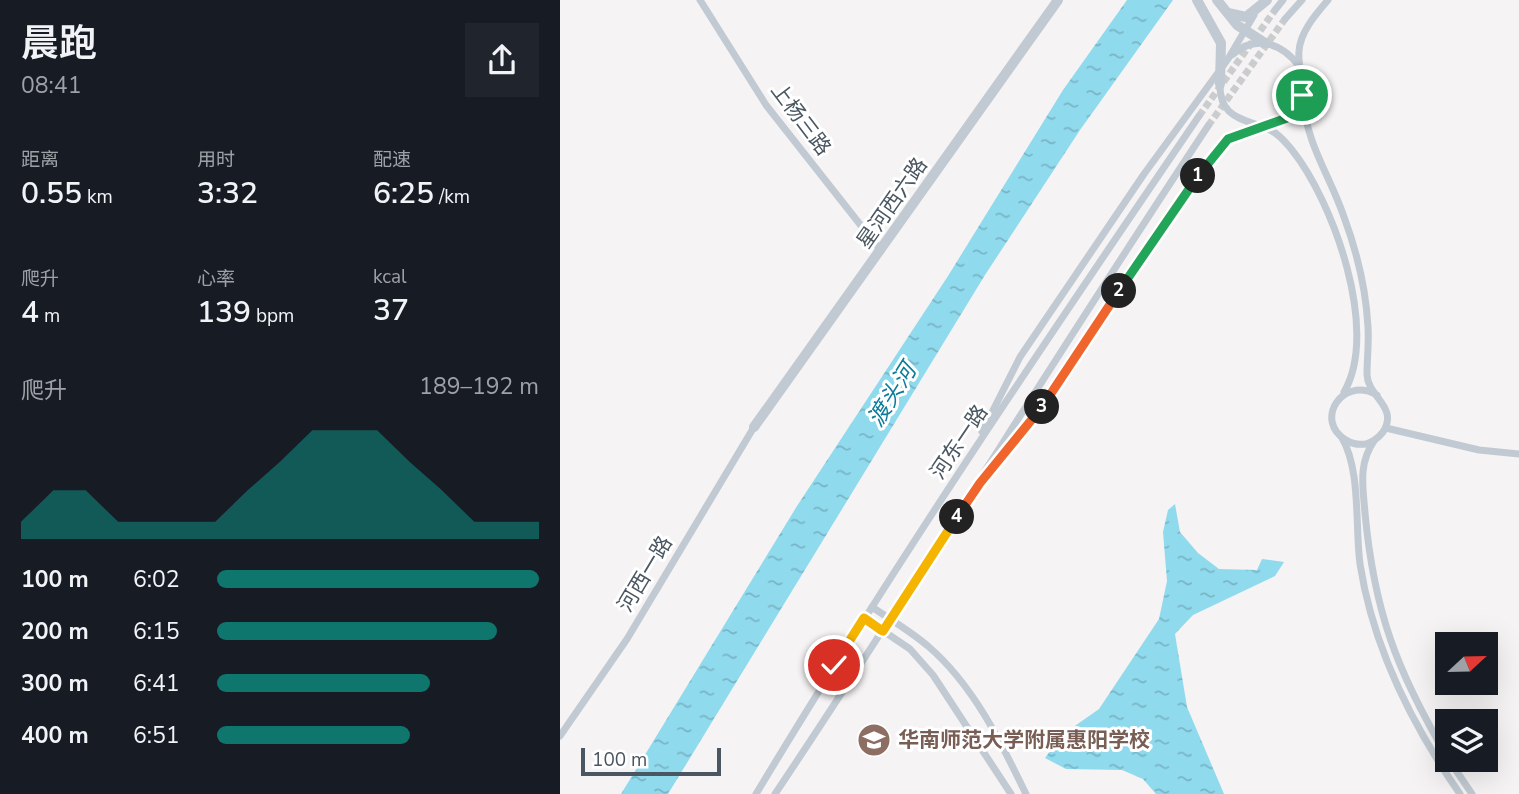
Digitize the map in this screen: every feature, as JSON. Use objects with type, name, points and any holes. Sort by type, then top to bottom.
[{"type":"street","name":"上杨三路","points":[[700,0],[766,105],[882,252]]},
{"type":"street","name":"星河西六路","points":[[754,427],[882,252],[1058,0]]},
{"type":"street","points":[[1197,0],[1213,24],[1221,43],[1224,64],[1220,84],[1227,109],[1237,119],[1275,133],[1303,165],[1323,203],[1340,247],[1350,288],[1356,336],[1354,366],[1343,394],[1333,410],[1332,419],[1352,461],[1360,565],[1378,637],[1423,739],[1460,794]]},
{"type":"street","points":[[1217,0],[1243,29],[1265,43],[1285,50],[1299,66]]},
{"type":"street","points":[[1225,12],[1237,18],[1246,17],[1267,0]]},
{"type":"street","points":[[970,454],[1020,357],[1144,174],[1224,64],[1243,29],[1267,0]]},
{"type":"street","points":[[1275,10],[1283,0]]},
{"type":"street","points":[[1285,19],[1301,0]]},
{"type":"street","points":[[1328,0],[1303,35],[1299,50],[1302,95],[1308,136],[1344,215],[1356,258],[1368,326],[1367,375],[1370,387],[1387,410],[1385,428],[1374,441],[1362,464],[1374,582],[1395,654],[1413,699],[1435,736]]},
{"type":"street","points":[[1224,64],[1251,44],[1265,43]]},
{"type":"street","points":[[980,483],[1056,387],[1213,155],[1228,139],[1287,118],[1302,95]]},
{"type":"street","name":"河东一路","points":[[756,794],[864,618],[970,454],[1199,116]]},
{"type":"street","name":"河东一路","points":[[775,794],[980,483],[1096,295],[1208,126]]},
{"type":"street","points":[[1343,394],[1360,389],[1377,394]]},
{"type":"street","name":"河西一路","points":[[560,736],[627,639],[754,427]]},
{"type":"street","points":[[1385,428],[1479,450],[1519,454]]},
{"type":"street","points":[[1342,438],[1356,444],[1374,441]]},
{"type":"street","points":[[872,607],[928,646],[965,688],[995,735],[1026,794]]},
{"type":"street","points":[[864,618],[910,649],[933,675],[1011,794]]},
{"type":"street","points":[[1457,772],[1472,794]]},
{"type":"water","name":"渡头河","points":[[1127,0],[1173,0],[1080,130],[985,275],[668,794],[621,794],[797,506],[948,276],[1063,90]]},
{"type":"water","points":[[1175,504],[1180,532],[1198,553],[1219,569],[1257,570],[1262,559],[1284,562],[1275,576],[1193,615],[1175,634],[1187,707],[1224,794],[1156,794],[1143,779],[1122,770],[1066,769],[1045,758],[1062,735],[1099,709],[1159,619],[1167,581],[1163,532],[1168,510]]},
{"type":"tunnel","points":[[1199,116],[1275,10]]},
{"type":"tunnel","points":[[1208,126],[1285,19]]},
{"type":"place","name":"华南师范大学附属惠阳学校","points":[[874,740]]},
{"type":"route","points":[[834,665],[864,618],[883,631],[980,483],[1039,411],[1213,155],[1228,139],[1236,135],[1275,125],[1287,118],[1297,108],[1302,95]]}]
